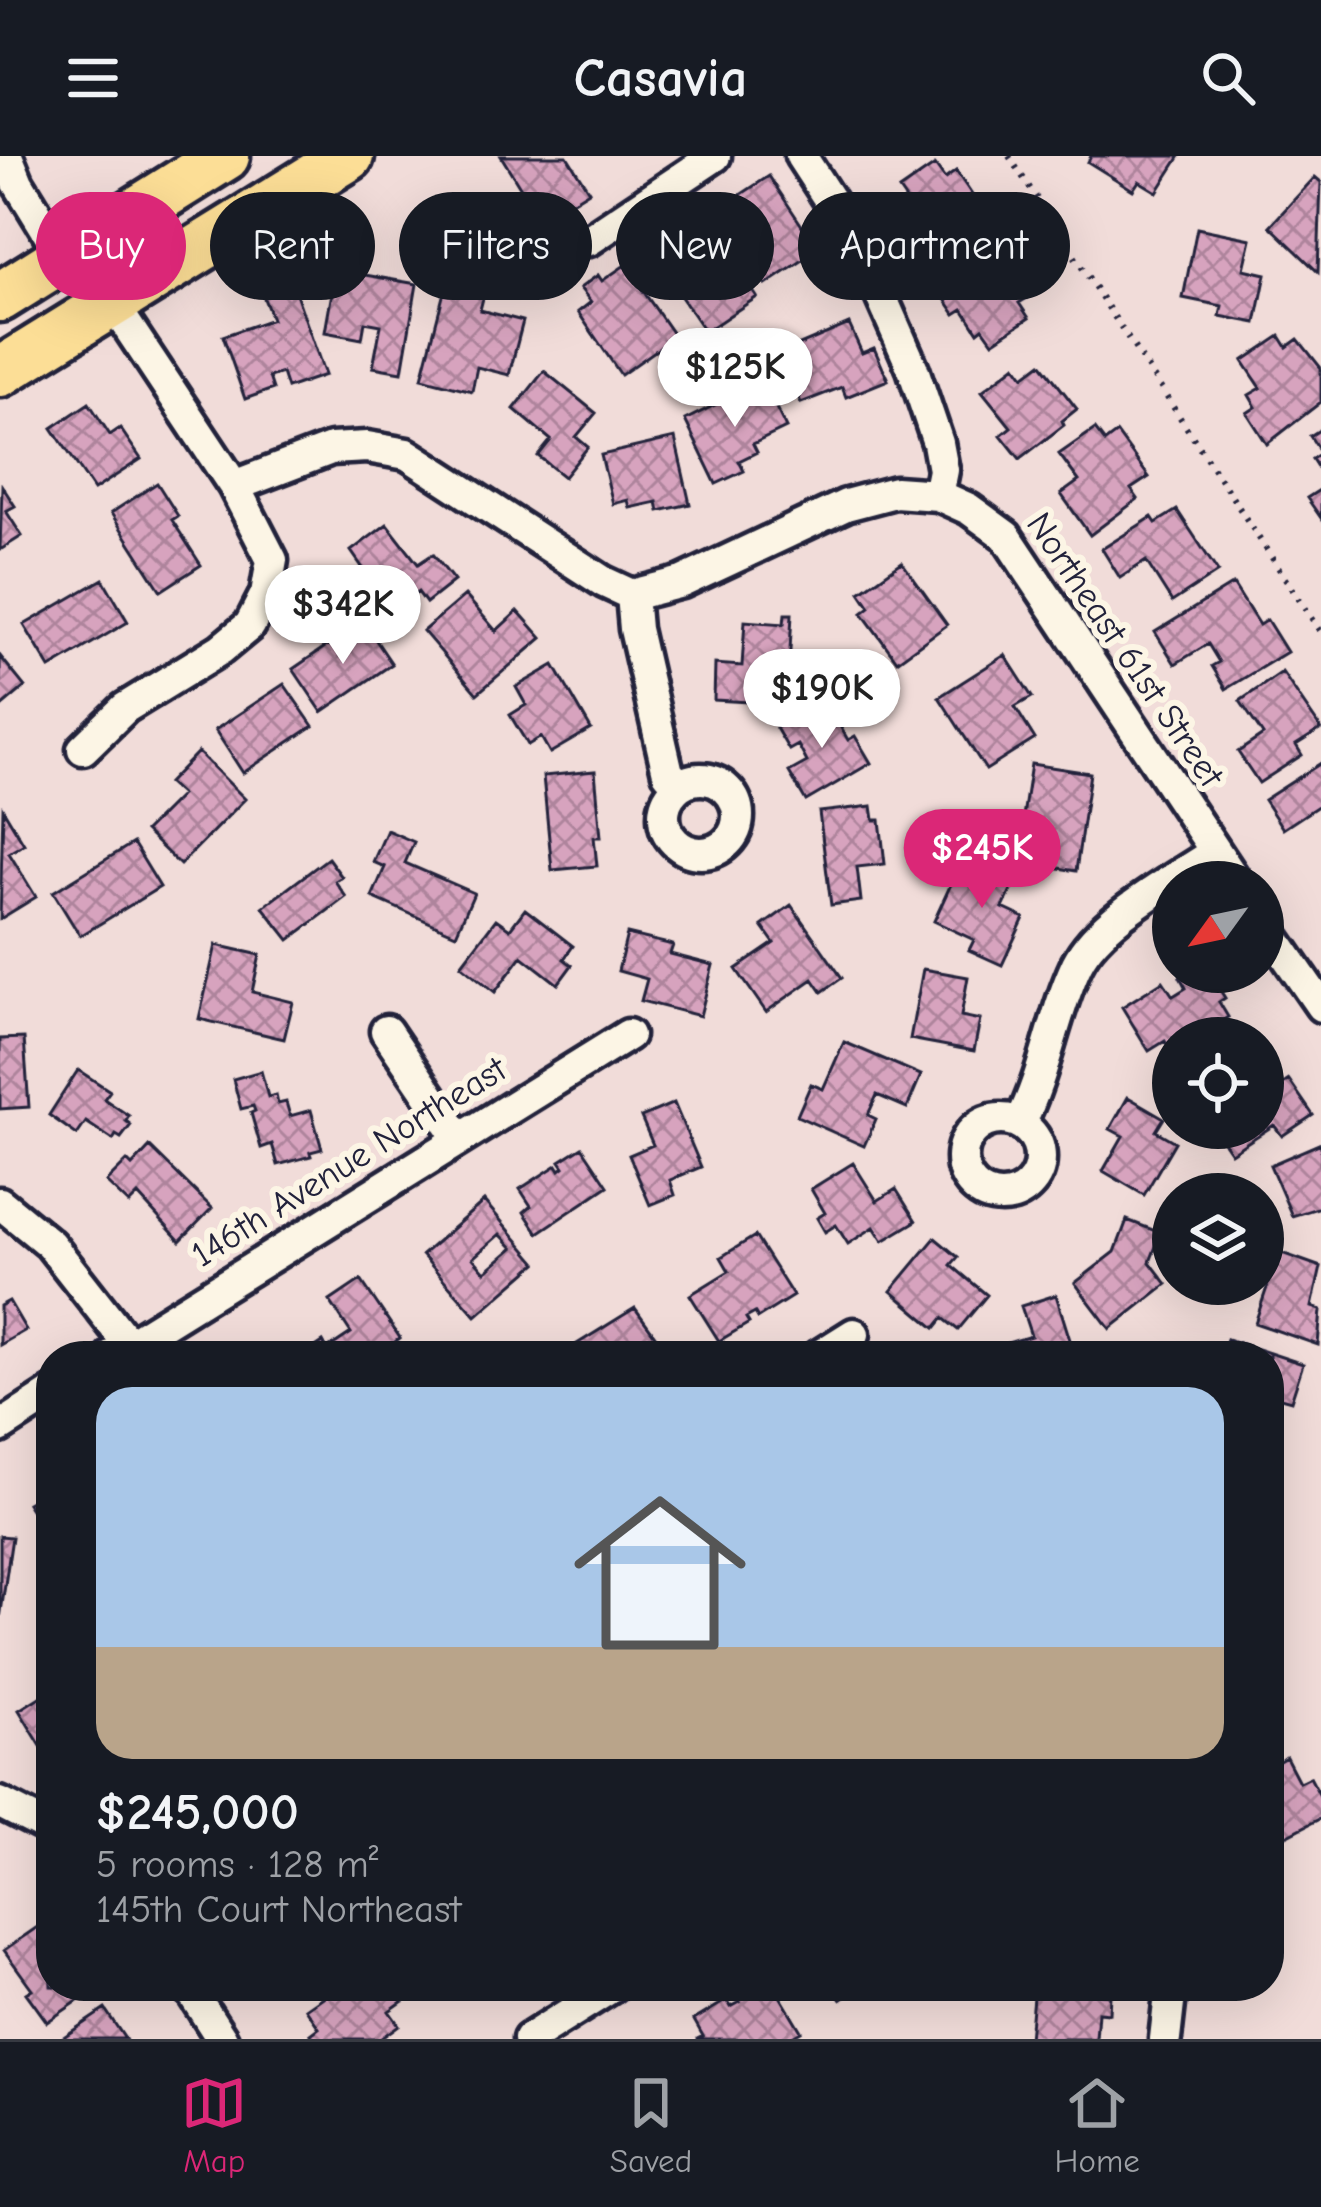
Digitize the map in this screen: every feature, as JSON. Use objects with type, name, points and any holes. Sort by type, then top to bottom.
[{"type":"main road","points":[[168,192],[225,156]]},
{"type":"main road","points":[[0,372],[350,156]]},
{"type":"main road","points":[[0,297],[36,275]]},
{"type":"street","points":[[7,156],[36,208]]},
{"type":"street","points":[[592,238],[716,156]]},
{"type":"street","points":[[234,486],[331,449],[367,447],[407,454],[604,582],[632,595],[682,582],[846,505],[895,491],[938,495],[943,470],[938,443],[913,368],[858,244],[801,156]]},
{"type":"street","points":[[82,749],[125,708],[221,649],[250,625],[266,594],[272,560],[234,486],[111,301]]},
{"type":"street","name":"Northeast 61st Street","points":[[938,495],[969,508],[1006,536],[1221,861]]},
{"type":"street","points":[[632,595],[635,629],[668,773],[680,785]]},
{"type":"street","points":[[1020,1123],[1034,1096],[1078,961],[1105,928],[1215,852]]},
{"type":"street","points":[[1284,952],[1321,1006]]},
{"type":"street","points":[[386,1031],[459,1139]]},
{"type":"street","name":"146th Avenue Northeast","points":[[134,1341],[628,1035]]},
{"type":"street","points":[[0,1203],[50,1244],[114,1341]]},
{"type":"street","points":[[843,1341],[854,1334]]},
{"type":"street","points":[[0,1427],[36,1404]]},
{"type":"street","points":[[0,1803],[36,1821]]},
{"type":"street","points":[[198,2001],[222,2039]]},
{"type":"street","points":[[529,2039],[589,2001]]},
{"type":"street","points":[[1165,2039],[1169,2001]]},
{"type":"path","points":[[1009,156],[1321,633]]},
{"type":"building","points":[[501,156],[567,156],[589,191],[587,192],[523,192]]},
{"type":"building","points":[[1091,156],[1180,156],[1157,192],[1139,181],[1133,190],[1088,162]]},
{"type":"building","points":[[935,165],[945,179],[956,171],[970,192],[900,192]]},
{"type":"building","points":[[769,176],[798,220],[798,263],[774,280],[774,192],[745,192]]},
{"type":"building","points":[[1315,177],[1321,182],[1318,272],[1270,226]]},
{"type":"building","points":[[1197,228],[1251,239],[1244,269],[1266,274],[1256,323],[1220,316],[1222,306],[1183,298]]},
{"type":"building","points":[[616,271],[616,300],[649,300],[675,337],[621,375],[578,312],[592,300],[592,279],[598,275],[602,281]]},
{"type":"building","points":[[375,277],[399,281],[399,300],[414,300],[402,372],[373,367],[381,325],[365,322],[362,339],[325,332],[331,300],[375,300]]},
{"type":"building","points":[[265,300],[298,300],[325,375],[287,388],[282,373],[269,377],[273,389],[245,399],[223,336],[272,319]]},
{"type":"building","points":[[442,300],[482,300],[480,310],[523,321],[509,375],[477,367],[472,391],[422,378]]},
{"type":"building","points":[[683,300],[753,300],[705,332]]},
{"type":"building","points":[[946,300],[1024,300],[1019,303],[1029,318],[993,342],[983,328],[978,332],[963,309],[955,314]]},
{"type":"building","points":[[849,324],[862,353],[874,348],[888,380],[846,397],[842,387],[801,403],[781,353]]},
{"type":"building","points":[[1280,336],[1287,347],[1298,339],[1321,368],[1321,402],[1267,444],[1247,413],[1256,407],[1249,395],[1261,388],[1243,361]]},
{"type":"building","points":[[1041,363],[1077,409],[1020,459],[1001,435],[1011,427],[982,391],[1016,365],[1024,376]]},
{"type":"building","points":[[544,371],[596,413],[576,437],[588,447],[564,477],[538,456],[551,440],[514,409]]},
{"type":"building","points":[[763,381],[786,428],[753,444],[757,452],[739,461],[744,471],[716,484],[685,420]]},
{"type":"building","points":[[89,403],[110,435],[120,428],[141,459],[94,490],[52,428]]},
{"type":"building","points":[[1095,429],[1105,442],[1117,433],[1149,477],[1131,489],[1138,499],[1090,535],[1061,494],[1079,481],[1059,454]]},
{"type":"building","points":[[1321,429],[1321,453],[1310,436]]},
{"type":"building","points":[[675,438],[690,504],[659,511],[657,502],[630,508],[628,500],[613,504],[601,455]]},
{"type":"building","points":[[157,483],[178,516],[172,520],[201,565],[161,591],[111,513]]},
{"type":"building","points":[[2,486],[15,506],[6,511],[22,536],[0,550]]},
{"type":"building","points":[[1321,489],[1321,518],[1307,498]]},
{"type":"building","points":[[1177,510],[1218,572],[1172,602],[1146,561],[1120,578],[1102,549],[1152,517],[1156,523]]},
{"type":"building","points":[[387,524],[418,564],[433,554],[454,581],[426,603],[418,592],[387,615],[355,572],[362,567],[351,551]]},
{"type":"building","points":[[902,562],[947,625],[897,661],[862,613],[870,607],[860,592]]},
{"type":"building","points":[[103,579],[128,622],[50,668],[24,625]]},
{"type":"building","points":[[1233,584],[1259,625],[1267,620],[1287,652],[1226,689],[1212,666],[1219,662],[1208,644],[1175,664],[1155,632]]},
{"type":"building","points":[[465,595],[496,631],[518,611],[542,638],[477,694],[423,631]]},
{"type":"building","points":[[785,614],[792,614],[787,704],[714,700],[715,664],[742,666],[745,621],[784,624]]},
{"type":"building","points":[[363,621],[392,664],[322,712],[293,669]]},
{"type":"building","points":[[1005,655],[1032,697],[1015,707],[1035,739],[986,770],[939,697]]},
{"type":"building","points":[[0,656],[25,687],[0,708]]},
{"type":"building","points":[[554,665],[591,729],[550,753],[541,737],[528,745],[510,715],[526,705],[516,687]]},
{"type":"building","points":[[1282,672],[1321,729],[1296,745],[1302,755],[1259,783],[1238,752],[1263,735],[1240,701]]},
{"type":"building","points":[[284,684],[313,726],[243,773],[215,730]]},
{"type":"building","points":[[814,706],[819,715],[830,709],[848,740],[855,736],[871,763],[806,801],[789,772],[807,762],[798,745],[789,750],[776,728]]},
{"type":"building","points":[[198,752],[245,799],[180,865],[145,831],[181,795],[168,783]]},
{"type":"building","points":[[1321,763],[1321,804],[1283,829],[1264,800]]},
{"type":"building","points":[[1031,764],[1090,773],[1076,871],[1047,866],[1050,844],[1032,841],[1034,825],[1022,823]]},
{"type":"building","points":[[595,771],[601,837],[594,837],[597,866],[552,870],[543,776]]},
{"type":"building","points":[[872,806],[874,820],[880,820],[885,864],[857,867],[861,901],[831,905],[819,812]]},
{"type":"building","points":[[3,809],[24,844],[9,853],[36,897],[0,919]]},
{"type":"building","points":[[387,830],[414,842],[405,863],[474,893],[456,934],[372,897],[385,867],[373,862]]},
{"type":"building","points":[[133,843],[160,887],[80,936],[53,892]]},
{"type":"building","points":[[328,858],[342,877],[335,881],[346,897],[289,940],[263,907]]},
{"type":"building","points":[[973,860],[1016,880],[1003,908],[1024,918],[1002,965],[969,950],[974,940],[934,921],[956,873],[965,877]]},
{"type":"building","points":[[791,905],[842,978],[822,992],[813,979],[766,1012],[736,969],[774,943],[762,926]]},
{"type":"building","points":[[525,909],[573,946],[564,959],[572,965],[558,984],[522,956],[495,992],[461,965],[496,919],[510,929]]},
{"type":"building","points":[[627,934],[673,945],[670,954],[713,965],[700,1016],[641,1001],[647,979],[618,971]]},
{"type":"building","points":[[216,945],[260,955],[252,992],[293,1002],[284,1039],[199,1019]]},
{"type":"building","points":[[923,969],[968,977],[961,1016],[980,1020],[974,1051],[910,1039]]},
{"type":"building","points":[[1152,988],[1152,993],[1222,993],[1225,998],[1219,1002],[1228,1017],[1152,1017],[1149,1051],[1122,1007]]},
{"type":"building","points":[[24,1038],[29,1107],[0,1109],[0,1039]]},
{"type":"building","points":[[844,1042],[921,1075],[907,1108],[877,1095],[868,1115],[876,1119],[864,1146],[797,1116],[811,1084],[823,1089]]},
{"type":"building","points":[[78,1070],[110,1091],[104,1099],[129,1116],[126,1121],[131,1125],[121,1138],[116,1135],[113,1140],[86,1122],[77,1135],[49,1115]]},
{"type":"building","points":[[261,1071],[268,1097],[276,1095],[278,1104],[286,1102],[290,1116],[311,1110],[322,1149],[278,1165],[272,1144],[261,1148],[253,1106],[241,1109],[233,1079]]},
{"type":"building","points":[[1289,1080],[1313,1115],[1284,1135],[1284,1083]]},
{"type":"building","points":[[1128,1097],[1152,1111],[1152,1149],[1171,1149],[1157,1173],[1152,1173],[1144,1195],[1103,1171],[1123,1136],[1110,1129]]},
{"type":"building","points":[[674,1103],[701,1167],[670,1180],[675,1195],[650,1205],[629,1155],[653,1145],[641,1117]]},
{"type":"building","points":[[1321,1143],[1321,1207],[1292,1216],[1284,1197],[1284,1173],[1273,1173],[1270,1165]]},
{"type":"building","points":[[150,1147],[212,1208],[180,1241],[138,1195],[129,1204],[106,1182],[127,1161],[132,1166]]},
{"type":"building","points":[[582,1147],[608,1186],[538,1233],[524,1212],[531,1206],[520,1189],[557,1165],[560,1170],[564,1167],[560,1161]]},
{"type":"building","points":[[853,1163],[877,1201],[896,1189],[916,1221],[883,1241],[874,1227],[848,1244],[836,1225],[825,1232],[817,1218],[825,1213],[811,1189]]},
{"type":"building","points":[[484,1201],[537,1263],[476,1316],[422,1255]],"holes":[[[500,1234],[513,1248],[485,1272],[473,1258]]]},
{"type":"building","points":[[1127,1220],[1152,1230],[1152,1296],[1110,1329],[1075,1283],[1115,1252]]},
{"type":"building","points":[[755,1236],[793,1296],[758,1318],[755,1313],[746,1318],[749,1323],[719,1341],[690,1295],[729,1271],[721,1257]]},
{"type":"building","points":[[935,1238],[958,1257],[951,1265],[987,1295],[958,1330],[943,1318],[935,1328],[891,1291]]},
{"type":"building","points":[[1284,1254],[1321,1267],[1312,1307],[1321,1310],[1318,1345],[1255,1323],[1261,1305],[1284,1305]]},
{"type":"building","points":[[361,1280],[400,1338],[339,1341],[351,1333],[330,1301]]},
{"type":"building","points":[[1056,1295],[1070,1341],[1014,1341],[1031,1336],[1021,1306]]},
{"type":"building","points":[[9,1301],[26,1330],[0,1345],[0,1306]]},
{"type":"building","points":[[635,1308],[659,1341],[582,1341]]},
{"type":"building","points":[[1284,1358],[1303,1364],[1291,1401],[1284,1399]]},
{"type":"building","points":[[0,1536],[12,1537],[0,1619]]},
{"type":"building","points":[[36,1699],[36,1738],[19,1710]]},
{"type":"building","points":[[1284,1758],[1299,1782],[1310,1777],[1321,1798],[1321,1818],[1284,1837]]},
{"type":"building","points":[[36,1928],[36,2001],[78,2001],[47,2022],[26,1993],[32,1989],[4,1950]]},
{"type":"building","points":[[317,2001],[403,2001],[389,2011],[399,2025],[380,2039],[315,2039],[311,2034],[319,2028],[306,2009]]},
{"type":"building","points":[[725,2001],[731,2007],[740,2002],[783,2001],[801,2031],[787,2039],[697,2039],[703,2036],[694,2020]]},
{"type":"building","points":[[1033,2001],[1110,2001],[1109,2013],[1098,2012],[1096,2039],[1029,2039]]},
{"type":"building","points":[[105,2009],[125,2039],[62,2039],[62,2038]]}]
